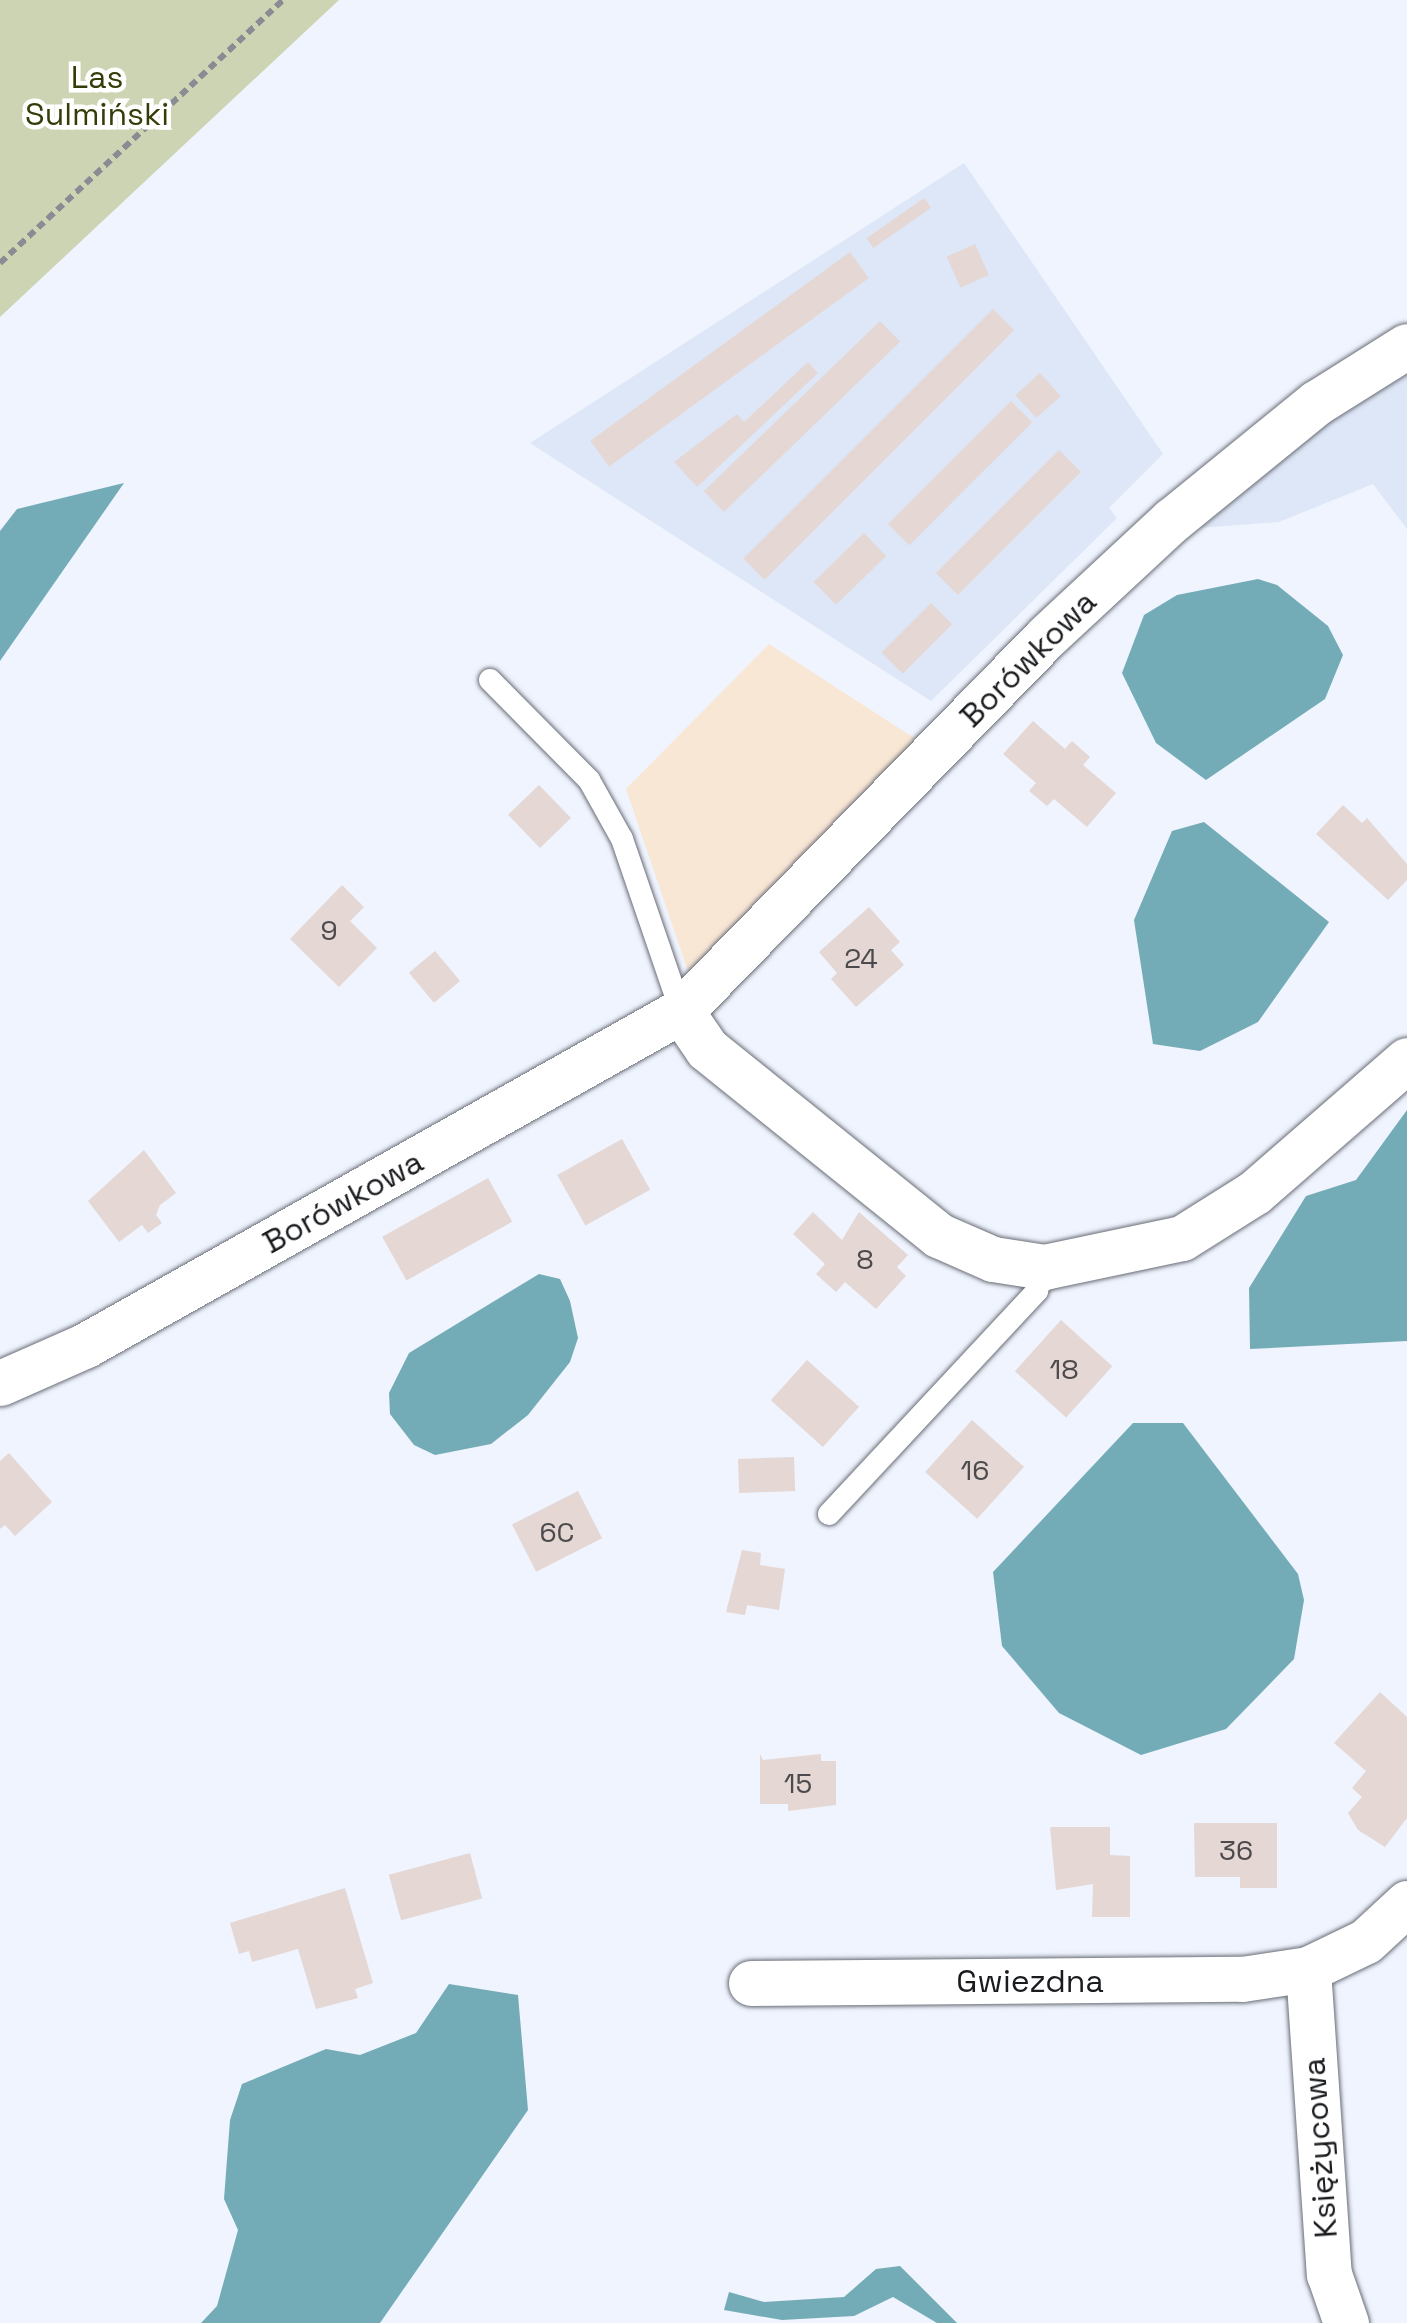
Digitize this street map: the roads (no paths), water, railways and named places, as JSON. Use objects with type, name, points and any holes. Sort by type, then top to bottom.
[{"type":"street","name":"Borówkowa","points":[[0,1384],[103,1336],[681,1011],[1047,636],[1172,520],[1316,403],[1407,346]]},
{"type":"street","points":[[681,1011],[707,1050],[938,1235],[993,1259],[1044,1267],[1182,1238],[1255,1192],[1407,1060]]},
{"type":"street","points":[[1308,1970],[1366,1941],[1407,1903]]},
{"type":"street","name":"Gwiezdna","points":[[752,1982],[1242,1979],[1308,1970]]},
{"type":"street","name":"Księżycowa","points":[[1308,1970],[1329,2274],[1346,2323]]},
{"type":"lane","points":[[490,680],[597,795],[622,838],[681,1011]]},
{"type":"lane","points":[[830,1514],[1037,1291],[1044,1267]]},
{"type":"water","points":[[124,483],[0,661],[0,531],[17,509]]},
{"type":"water","points":[[1258,579],[1277,585],[1328,626],[1343,655],[1325,699],[1206,780],[1156,743],[1122,673],[1144,615],[1177,595]]},
{"type":"water","points":[[1204,822],[1329,922],[1258,1022],[1200,1051],[1153,1044],[1134,920],[1172,831]]},
{"type":"water","points":[[1407,1110],[1407,1341],[1250,1349],[1249,1288],[1306,1196],[1356,1180]]},
{"type":"water","points":[[539,1274],[560,1279],[570,1301],[578,1338],[570,1362],[528,1415],[491,1444],[435,1455],[414,1445],[390,1414],[389,1393],[409,1353]]},
{"type":"water","points":[[1133,1423],[1183,1423],[1298,1574],[1304,1600],[1294,1659],[1226,1729],[1141,1755],[1059,1713],[1002,1646],[993,1572]]},
{"type":"water","points":[[449,1984],[518,1995],[528,2110],[380,2323],[201,2323],[217,2306],[238,2230],[224,2199],[230,2120],[242,2084],[326,2049],[360,2055],[416,2033]]},
{"type":"water","points":[[900,2266],[957,2323],[937,2323],[893,2297],[854,2316],[782,2320],[724,2310],[729,2292],[764,2302],[844,2297],[876,2269]]},
{"type":"park label","name":"Las Sulmiński","points":[[97,96]]}]
